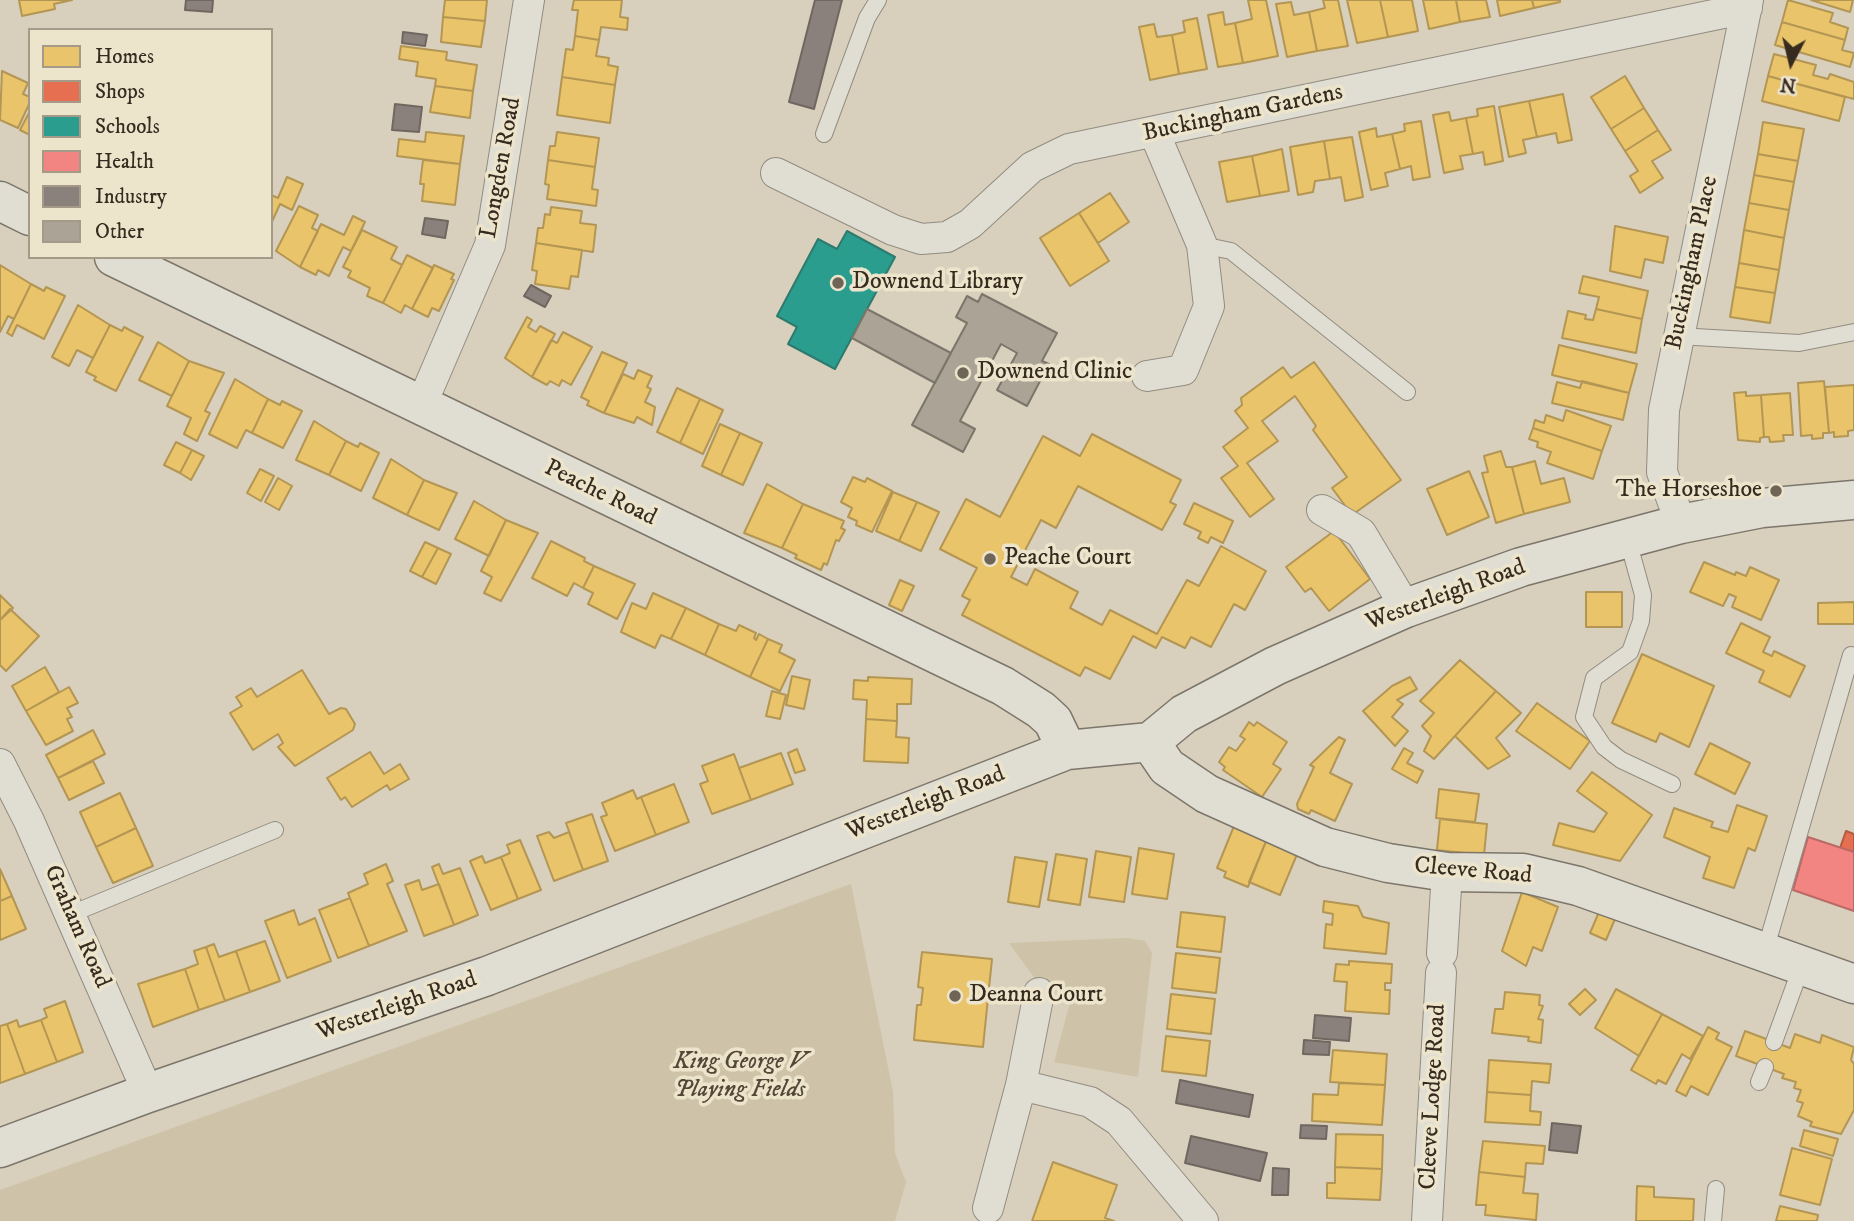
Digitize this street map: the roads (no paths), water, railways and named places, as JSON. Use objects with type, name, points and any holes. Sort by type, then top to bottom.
[{"type":"street","name":"Longden Road","points":[[420,408],[490,245],[529,0]]},
{"type":"street","name":"Buckingham Gardens","points":[[776,173],[893,230],[921,239],[947,237],[970,224],[1032,167],[1069,149],[1747,4]]},
{"type":"street","name":"Buckingham Place","points":[[1681,524],[1662,472],[1664,411],[1747,4]]},
{"type":"street","points":[[1147,376],[1184,370],[1209,306],[1202,246],[1154,132]]},
{"type":"street","points":[[0,201],[28,215]]},
{"type":"street","name":"Peache Road","points":[[118,259],[420,408],[1003,686],[1053,721],[1067,750]]},
{"type":"street","name":"Westerleigh Road","points":[[0,1149],[148,1093],[487,976],[1067,750],[1150,743],[1184,714],[1275,666],[1406,608],[1521,567],[1681,524],[1762,508],[1854,500]]},
{"type":"street","points":[[1322,510],[1361,533],[1406,608]]},
{"type":"street","name":"Cleeve Road","points":[[1150,743],[1167,767],[1207,794],[1325,847],[1388,863],[1447,872],[1523,873],[1578,886],[1854,984]]},
{"type":"street","name":"Graham Road","points":[[0,764],[71,914],[148,1093]]},
{"type":"street","name":"Cleeve Lodge Road","points":[[1427,1221],[1447,872]]},
{"type":"street","points":[[988,1208],[1021,1085],[1040,993]]},
{"type":"street","points":[[1021,1085],[1090,1102],[1119,1121],[1202,1221]]},
{"type":"lane","points":[[824,134],[867,18],[878,0]]},
{"type":"lane","points":[[1202,246],[1231,251],[1407,392]]},
{"type":"lane","points":[[1678,336],[1798,343],[1854,332]]},
{"type":"lane","points":[[1627,537],[1643,595],[1641,621],[1630,652],[1594,678],[1584,717],[1604,747],[1622,760],[1672,785]]},
{"type":"lane","points":[[1765,951],[1851,654]]},
{"type":"lane","points":[[71,914],[275,830]]},
{"type":"lane","points":[[1774,1042],[1802,964]]},
{"type":"lane","points":[[1713,1221],[1716,1189]]},
{"type":"place","name":"Downend Library","points":[[838,283]]},
{"type":"place","name":"Downend Clinic","points":[[963,373]]},
{"type":"place","name":"The Horseshoe","points":[[1776,491]]},
{"type":"place","name":"Peache Court","points":[[990,559]]},
{"type":"place","name":"Deanna Court","points":[[955,996]]},
{"type":"park label","name":"King George V Playing Fields","points":[[740,1077]]}]
